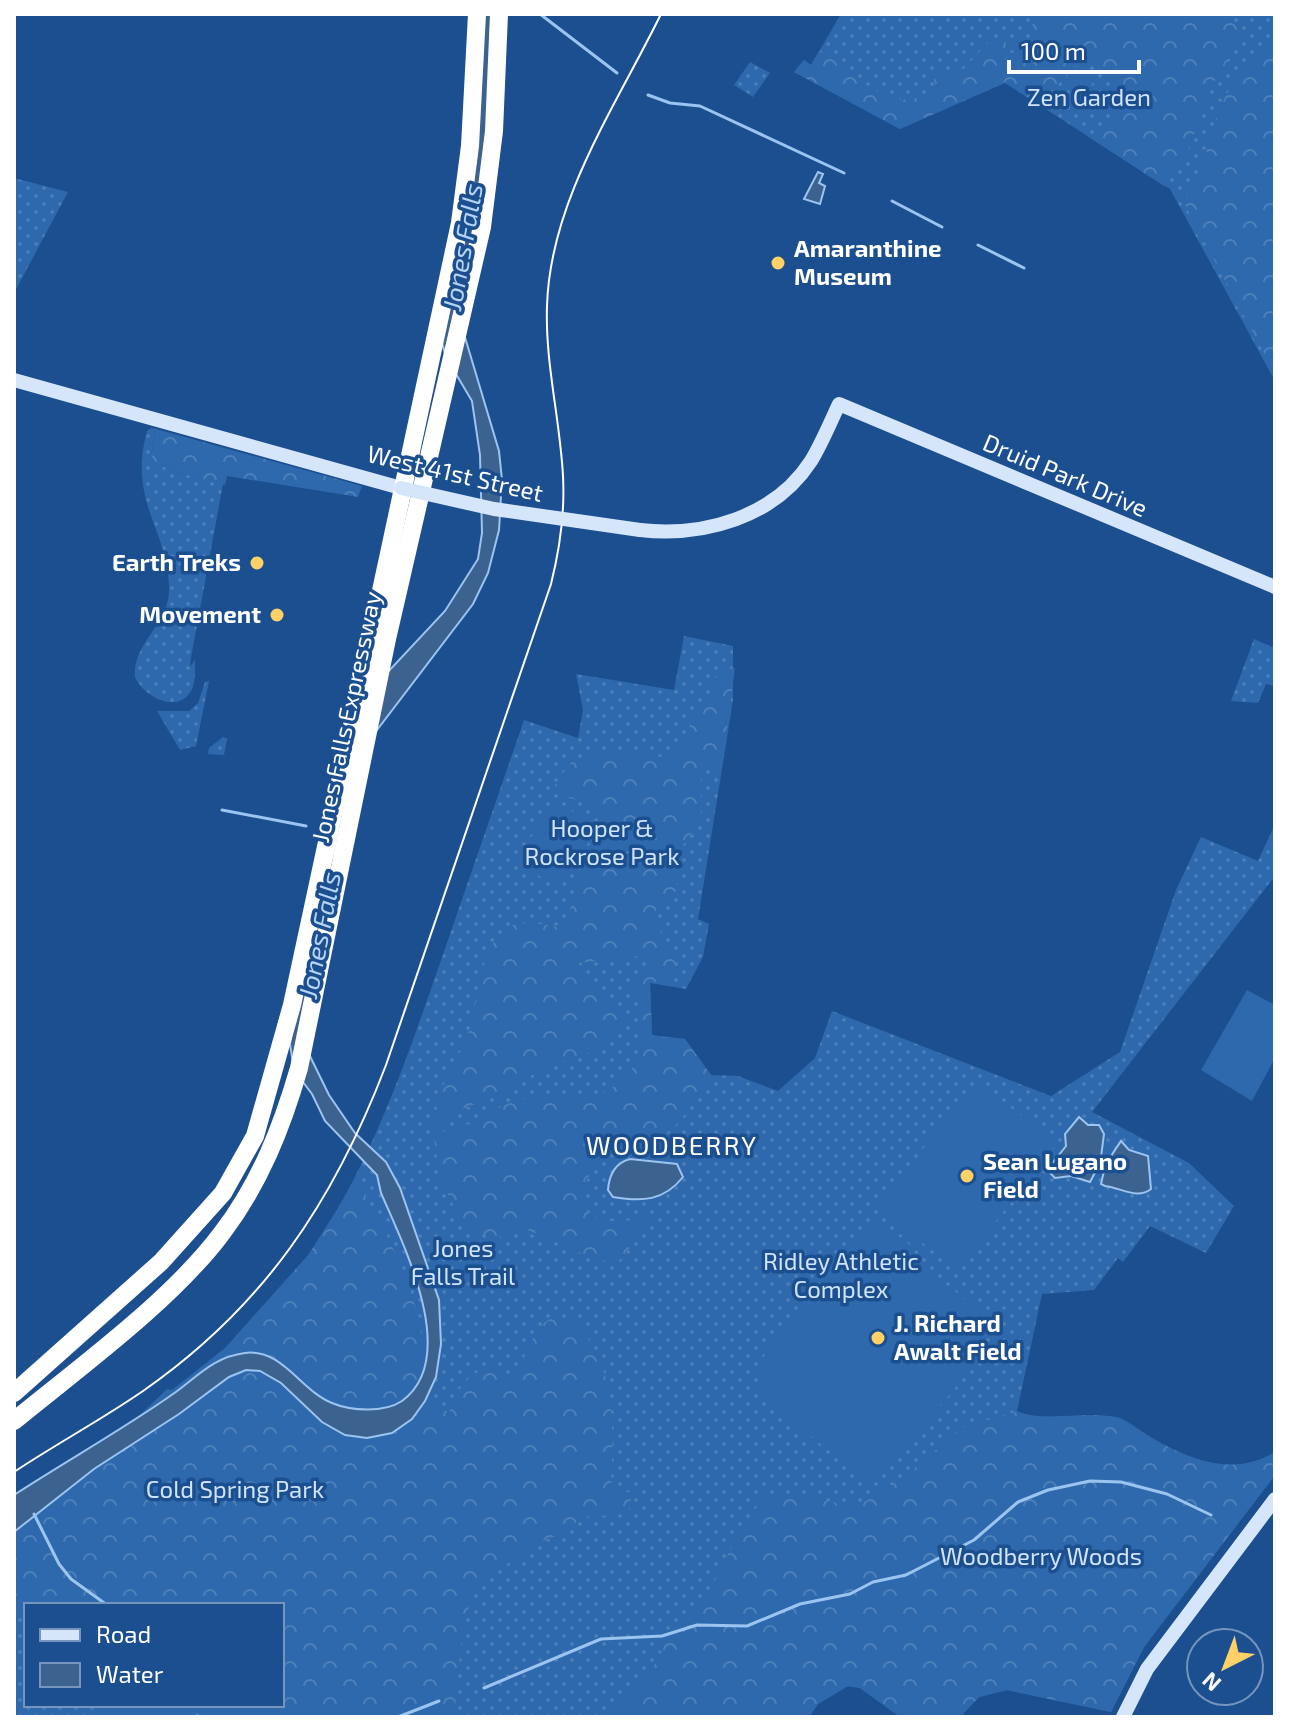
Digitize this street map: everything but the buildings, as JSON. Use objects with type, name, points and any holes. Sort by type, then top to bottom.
[{"type":"highway","name":"Jones Falls Expressway","points":[[14,1421],[179,1281],[212,1246],[252,1186],[283,1118],[299,1068],[421,400],[460,223],[470,146],[477,14]]},
{"type":"highway","name":"Jones Falls Expressway","points":[[14,1393],[49,1358],[161,1262],[206,1214],[243,1161],[273,1080],[378,637],[441,405],[482,227],[491,170],[499,14]]},
{"type":"highway","points":[[14,1380],[49,1358]]},
{"type":"highway","points":[[14,1433],[37,1404]]},
{"type":"main road","name":"West 41st Street","points":[[14,380],[456,501],[677,533],[731,522],[761,507],[787,488],[810,462],[839,404]]},
{"type":"main road","name":"Druid Park Drive","points":[[839,404],[1275,587]]},
{"type":"main road","points":[[1123,1717],[1147,1669],[1275,1499]]},
{"type":"green space","name":"Zen Garden","points":[[841,14],[1275,14],[1275,381],[1170,189],[1005,83],[900,129],[794,72],[804,60],[811,65]]},
{"type":"green space","points":[[1030,14],[1224,14],[1241,28],[1240,41],[1212,85],[1184,162],[1164,186],[1087,136],[1111,125],[1122,109],[1120,90],[1115,81],[1094,60],[1069,62],[1059,84],[1037,92],[1038,104],[1004,82],[900,129],[794,72],[804,60],[811,65],[819,51],[888,96],[903,100],[919,98],[935,91],[933,68],[961,72],[992,38],[1003,42],[1010,53],[1023,49],[1032,34]]},
{"type":"green space","points":[[1270,40],[1275,41],[1275,374],[1185,205],[1185,198],[1201,168],[1229,90]]},
{"type":"green space","points":[[750,62],[770,73],[753,97],[734,85]]},
{"type":"green space","points":[[1080,66],[1089,70],[1093,79],[1089,88],[1080,92],[1071,88],[1067,79],[1071,70]]},
{"type":"green space","points":[[14,178],[68,192],[14,293]]},
{"type":"green space","points":[[156,429],[151,455],[172,471],[223,484],[191,658],[190,667],[195,660],[194,684],[185,698],[177,702],[153,696],[135,677],[139,655],[162,615],[169,593],[164,552],[142,479],[142,457],[147,431]]},
{"type":"green space","points":[[156,429],[362,486],[358,497],[227,476],[225,485],[172,471],[154,462],[151,455]]},
{"type":"green space","points":[[684,636],[733,646],[733,700],[698,919],[709,924],[703,957],[686,989],[650,983],[652,1035],[685,1039],[711,1075],[738,1076],[778,1091],[815,1058],[832,1011],[1051,1096],[1120,1052],[1176,890],[1201,837],[1258,861],[1275,824],[1275,876],[1092,1112],[1189,1163],[1234,1206],[1206,1253],[1150,1226],[1123,1262],[1118,1258],[1094,1290],[1042,1294],[1017,1411],[1040,1417],[1115,1417],[1193,1458],[1226,1465],[1259,1460],[1275,1452],[1275,1475],[1144,1647],[1111,1712],[1007,1690],[979,1697],[960,1717],[900,1717],[860,1688],[848,1686],[818,1704],[809,1717],[14,1717],[14,1495],[139,1417],[210,1364],[255,1321],[293,1276],[325,1230],[353,1182],[399,1078],[524,720],[578,738],[583,710],[576,674],[674,690]]},
{"type":"green space","points":[[1254,639],[1272,647],[1275,641],[1275,686],[1266,684],[1258,703],[1231,701]]},
{"type":"green space","name":"Hooper & Rockrose Park","points":[[735,668],[723,761],[716,769],[704,762],[701,765],[701,818],[678,853],[677,890],[654,912],[664,942],[676,964],[671,982],[650,982],[652,1036],[685,1039],[711,1075],[672,1129],[646,1143],[609,1148],[591,1172],[585,1188],[589,1216],[616,1222],[655,1217],[617,1263],[594,1259],[526,1229],[503,1237],[484,1234],[468,1224],[455,1208],[446,1188],[435,1145],[436,1106],[468,1034],[483,967],[494,942],[508,927],[535,923],[555,927],[567,916],[585,860],[606,824],[594,805],[552,793],[568,768],[590,755],[616,751],[664,757],[671,755],[683,743],[697,709],[712,693],[718,672]],"holes":[[[641,956],[647,966],[634,988],[641,1021],[638,1054],[621,1081],[608,1090],[590,1095],[523,1099],[451,1133],[443,1131],[440,1122],[447,1115],[511,1090],[539,1070],[600,1049],[622,1031],[623,1013],[578,963]]]},
{"type":"green space","points":[[209,681],[196,746],[180,750],[157,711],[189,711],[198,703],[205,682]]},
{"type":"green space","points":[[223,737],[227,739],[224,755],[208,754],[209,748]]},
{"type":"green space","points":[[554,800],[598,827],[560,888],[516,862]]},
{"type":"green space","points":[[1247,990],[1275,1005],[1275,1058],[1252,1101],[1201,1070]]},
{"type":"green space","name":"Sean Lugano Field","points":[[976,1081],[1057,1143],[958,1270],[877,1208]]},
{"type":"green space","name":"Cold Spring Park","points":[[355,1181],[384,1230],[413,1300],[422,1336],[422,1368],[413,1393],[390,1408],[350,1408],[321,1397],[288,1372],[249,1358],[313,1403],[366,1424],[420,1392],[449,1413],[469,1378],[492,1365],[512,1378],[542,1325],[556,1318],[569,1320],[580,1328],[592,1345],[607,1383],[612,1425],[611,1488],[632,1493],[628,1514],[582,1517],[566,1532],[535,1544],[488,1578],[472,1598],[463,1625],[454,1717],[99,1717],[97,1707],[284,1707],[284,1603],[24,1603],[24,1618],[14,1618],[14,1495],[141,1414],[167,1389],[172,1390],[225,1348],[309,1254]]},
{"type":"green space","name":"J. Richard Awalt Field","points":[[873,1216],[916,1250],[911,1257],[993,1321],[966,1356],[977,1362],[873,1485],[762,1398],[758,1383],[762,1359]]},
{"type":"green space","name":"Woodberry Woods","points":[[1016,1412],[1041,1416],[1115,1417],[1193,1458],[1226,1465],[1259,1460],[1275,1452],[1275,1475],[1144,1647],[1111,1712],[1007,1690],[979,1697],[960,1717],[900,1717],[860,1688],[848,1686],[818,1704],[809,1717],[601,1717],[643,1680],[658,1659],[668,1632],[680,1626],[700,1605],[739,1532],[765,1496],[790,1494],[856,1507],[900,1480],[963,1427]]},
{"type":"water","name":"Jones Falls","points":[[483,14],[500,14],[464,334],[499,451],[502,480],[499,530],[488,573],[473,604],[371,738],[307,1050],[329,1095],[355,1133],[386,1162],[400,1188],[439,1300],[441,1344],[436,1377],[412,1419],[392,1433],[367,1438],[345,1435],[322,1422],[281,1383],[260,1371],[246,1370],[229,1377],[179,1414],[94,1469],[14,1532],[14,1495],[224,1359],[245,1353],[270,1357],[321,1397],[340,1406],[367,1410],[386,1408],[402,1401],[419,1382],[427,1358],[427,1330],[422,1300],[377,1175],[325,1121],[312,1094],[294,1070],[290,1044],[301,963],[386,674],[445,611],[478,559],[482,533],[480,455],[472,401],[446,357],[440,336]]},
{"type":"water","points":[[818,172],[823,174],[819,183],[825,186],[820,204],[804,199]]},
{"type":"water","points":[[1079,1117],[1088,1125],[1099,1125],[1104,1134],[1101,1157],[1109,1159],[1121,1141],[1129,1150],[1148,1156],[1151,1189],[1135,1193],[1105,1186],[1101,1184],[1104,1171],[1098,1167],[1090,1182],[1071,1176],[1055,1178],[1047,1170],[1066,1146],[1065,1134]]},
{"type":"water","points":[[630,1159],[677,1164],[683,1177],[668,1191],[652,1198],[613,1197],[608,1190],[611,1175],[620,1164]]},
{"type":"waterway","points":[[540,14],[617,73]]},
{"type":"waterway","points":[[648,95],[670,103],[700,106],[844,173]]},
{"type":"waterway","points":[[892,201],[942,227]]},
{"type":"waterway","points":[[978,245],[1024,268]]},
{"type":"waterway","points":[[222,810],[306,826]]},
{"type":"waterway","points":[[484,1688],[601,1639],[662,1636],[697,1625],[747,1626],[800,1604],[850,1594],[873,1582],[906,1575],[974,1540],[1018,1502],[1048,1490],[1090,1481],[1121,1482],[1167,1494],[1211,1515]]},
{"type":"waterway","points":[[34,1514],[59,1564],[71,1579],[104,1603]]},
{"type":"waterway","points":[[398,1717],[439,1701]]},
{"type":"waterway","points":[[197,1716],[201,1717]]},
{"type":"tram line","points":[[14,1472],[143,1391],[225,1324],[290,1248],[318,1206],[366,1115],[386,1065],[554,571],[561,530],[563,490],[548,349],[547,306],[551,267],[560,229],[588,155],[661,14]]},
{"type":"place","name":"Amaranthine Museum","points":[[778,263]]},
{"type":"place","name":"Earth Treks","points":[[257,563]]},
{"type":"place","name":"Movement","points":[[277,615]]},
{"type":"place","name":"Sean Lugano Field","points":[[967,1176]]},
{"type":"place","name":"J. Richard Awalt Field","points":[[878,1338]]},
{"type":"district","name":"WOODBERRY","points":[[672,1146]]},
{"type":"park label","name":"Jones Falls Trail","points":[[463,1263]]},
{"type":"park label","name":"Ridley Athletic Complex","points":[[841,1276]]}]
